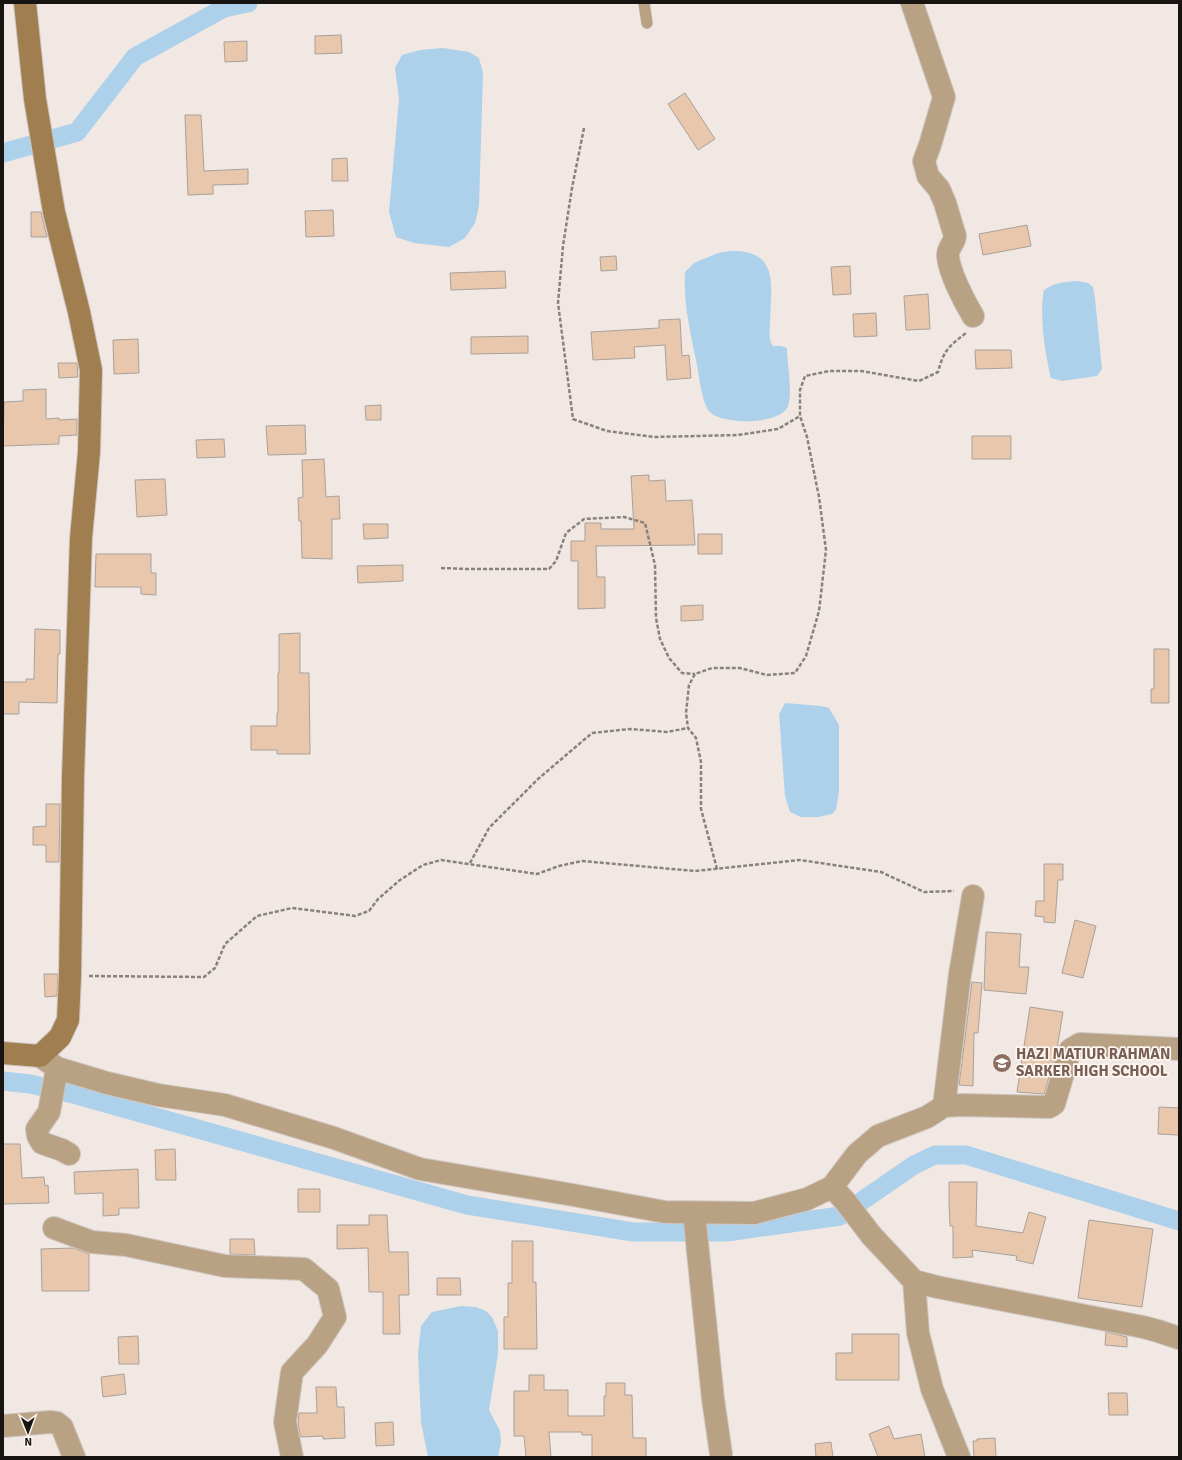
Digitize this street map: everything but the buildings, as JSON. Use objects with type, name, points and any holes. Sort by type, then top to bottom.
[{"type":"main road","points":[[3,1053],[50,1068],[60,1037],[68,1020],[81,546],[89,452],[91,370],[79,312],[54,212],[35,99],[25,3]]},
{"type":"street","points":[[912,3],[944,97],[924,160],[928,176],[939,189],[949,216],[955,240],[948,254],[961,295],[973,316]]},
{"type":"street","points":[[944,1106],[960,974],[973,896]]},
{"type":"street","points":[[839,1194],[857,1154],[878,1136],[927,1117],[944,1106],[1049,1107],[1054,1104],[1070,1050],[1080,1044],[1179,1049]]},
{"type":"street","points":[[69,1154],[42,1143],[38,1136],[37,1129],[49,1112],[50,1068],[158,1095],[225,1105],[334,1138],[420,1170],[573,1195],[665,1212],[694,1215],[754,1212],[808,1199],[839,1194]]},
{"type":"street","points":[[839,1194],[871,1235],[914,1281],[944,1289],[1143,1327],[1179,1338]]},
{"type":"street","points":[[694,1215],[712,1391],[721,1454]]},
{"type":"street","points":[[54,1228],[92,1242],[126,1245],[225,1266],[304,1269],[328,1289],[335,1317],[317,1345],[292,1372],[285,1422],[292,1457]]},
{"type":"street","points":[[914,1281],[918,1333],[932,1389],[959,1457]]},
{"type":"street","points":[[3,1426],[50,1422],[57,1423],[62,1427],[74,1457]]},
{"type":"lane","points":[[644,3],[647,23]]},
{"type":"path","points":[[584,128],[570,195],[563,246],[558,304],[573,418],[607,431],[654,437],[738,435],[778,429],[800,416]]},
{"type":"path","points":[[441,568],[549,569],[556,560],[566,533],[584,519],[624,517],[645,524],[655,565],[656,618],[660,639],[669,658],[682,673],[696,674],[712,668],[740,668],[767,675],[795,673],[806,656],[819,611],[826,550],[819,497],[807,437],[800,416],[800,390],[805,376],[829,371],[862,371],[919,381],[938,372],[942,357],[949,346],[975,325],[973,316]]},
{"type":"path","points":[[696,674],[689,685],[686,713],[688,728],[696,738],[702,762],[701,809],[717,869]]},
{"type":"path","points":[[470,863],[489,828],[538,779],[592,733],[630,730],[667,732],[688,728]]},
{"type":"path","points":[[70,976],[204,977],[215,968],[225,944],[257,916],[292,908],[355,916],[369,911],[378,899],[400,880],[423,865],[441,860],[470,863],[537,874],[558,866],[582,861],[695,871],[800,860],[881,872],[924,892],[967,891],[973,896]]},
{"type":"water","points":[[443,48],[469,52],[479,58],[483,73],[479,206],[475,223],[465,238],[449,247],[414,243],[396,237],[389,212],[399,99],[395,68],[402,55],[420,50]]},
{"type":"water","points":[[731,251],[747,252],[758,257],[765,264],[771,283],[770,341],[773,346],[787,348],[790,386],[788,406],[783,412],[775,417],[763,420],[737,421],[724,419],[714,415],[708,410],[702,395],[686,308],[685,272],[694,263],[718,253]]},
{"type":"water","points":[[1078,281],[1088,283],[1093,287],[1102,369],[1097,376],[1062,381],[1051,378],[1049,368],[1042,322],[1044,290],[1056,284]]},
{"type":"water","points":[[785,703],[829,708],[839,725],[839,791],[836,810],[832,814],[818,817],[801,817],[790,812],[785,796],[779,714]]},
{"type":"water","points":[[461,1306],[476,1307],[486,1311],[492,1317],[498,1331],[498,1354],[489,1410],[500,1431],[501,1442],[498,1457],[428,1457],[421,1422],[418,1353],[421,1326],[432,1312]]},
{"type":"waterway","points":[[3,153],[77,132],[135,57],[224,8],[248,3]]},
{"type":"waterway","points":[[3,1081],[30,1084],[77,1095],[467,1205],[633,1232],[727,1232],[840,1216],[914,1165],[935,1155],[966,1155],[1179,1221]]},
{"type":"place","name":"HAZI MATIUR RAHMAN SARKER HIGH SCHOOL","points":[[1002,1063]]}]
